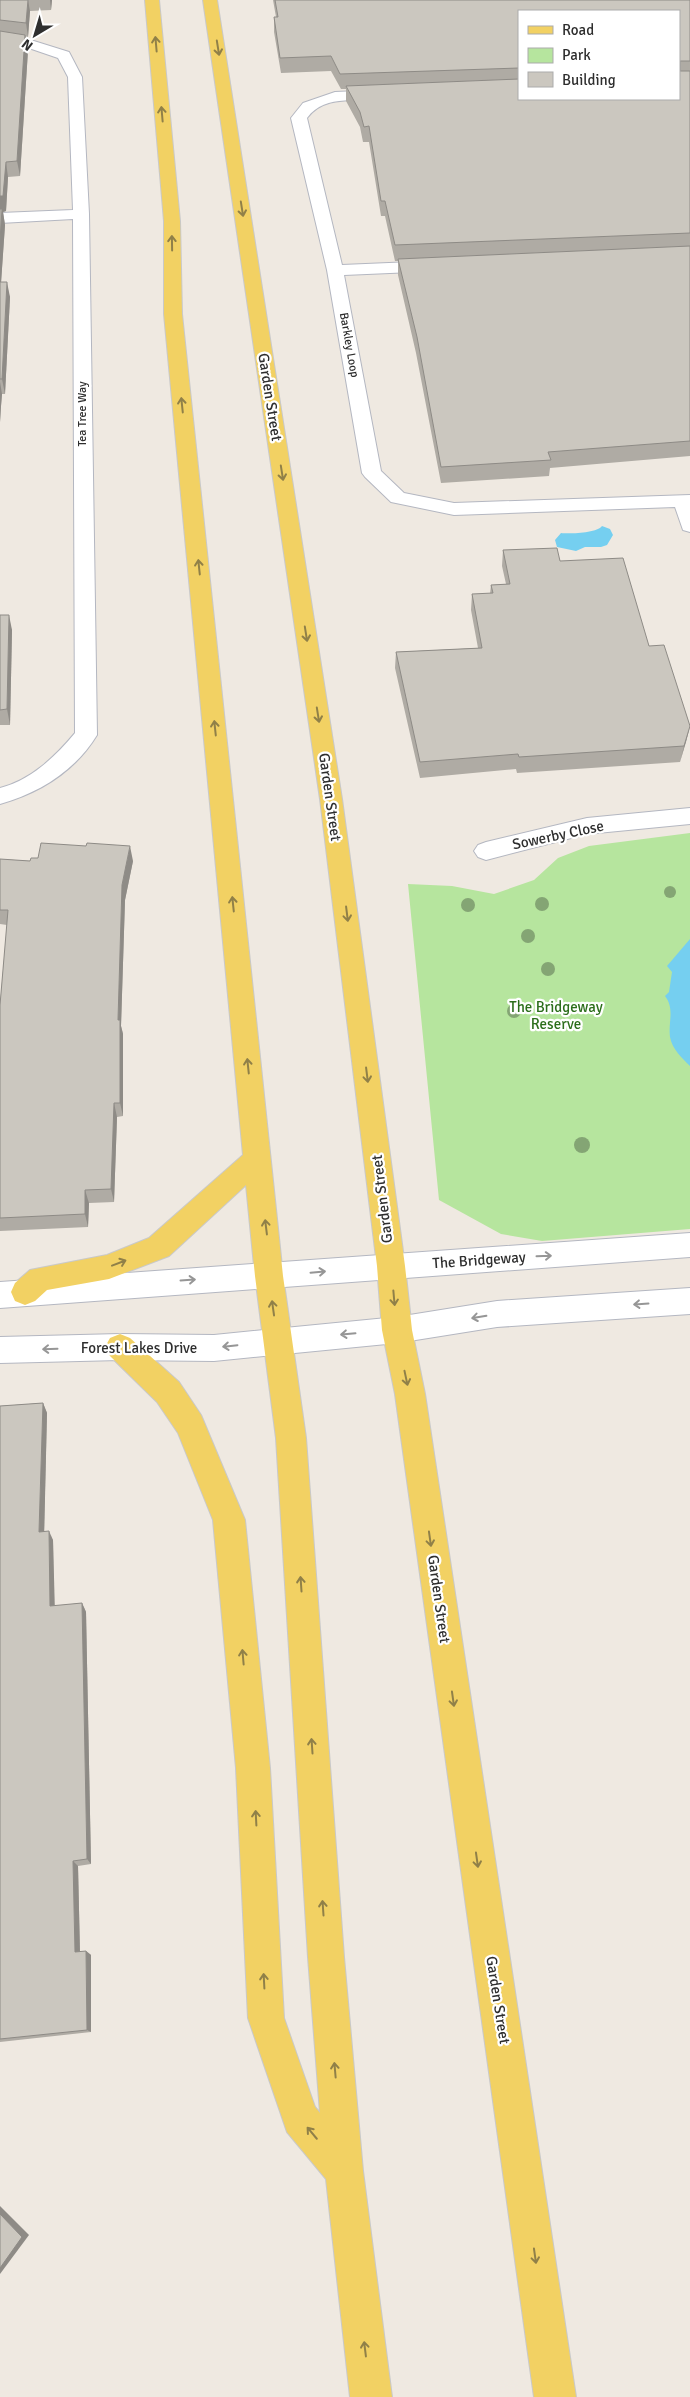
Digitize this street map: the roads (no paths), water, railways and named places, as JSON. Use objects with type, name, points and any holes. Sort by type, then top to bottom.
[{"type":"main road","points":[[152,0],[172,221],[173,314],[269,1276],[291,1438],[326,1947],[344,2171],[371,2397]]},
{"type":"main road","name":"Garden Street","points":[[210,0],[335,828],[391,1266],[397,1330],[410,1394],[555,2397]]},
{"type":"main road","points":[[12,1294],[40,1279],[109,1267],[159,1248],[257,1159]]},
{"type":"main road","points":[[120,1347],[168,1392],[190,1425],[230,1520],[253,1768],[266,2018],[300,2119],[344,2171]]},
{"type":"street","name":"Tea Tree Way","points":[[0,40],[22,41],[64,55],[75,77],[81,214],[86,735],[64,761],[41,778],[0,796]]},
{"type":"street","name":"Barkley Loop","points":[[400,93],[340,96],[308,106],[299,118],[335,270],[372,473],[398,498],[454,509],[686,501]]},
{"type":"street","points":[[0,218],[81,214]]},
{"type":"street","points":[[335,270],[454,265]]},
{"type":"street","points":[[686,501],[690,526]]},
{"type":"street","name":"Sowerby Close","points":[[486,851],[587,826],[690,816]]},
{"type":"street","name":"The Bridgeway","points":[[269,1276],[690,1245]]},
{"type":"street","points":[[12,1294],[114,1284],[269,1276]]},
{"type":"street","points":[[278,1341],[397,1330],[497,1314],[690,1300]]},
{"type":"street","name":"Forest Lakes Drive","points":[[0,1350],[120,1347],[214,1348],[278,1341]]},
{"type":"water","points":[[602,526],[610,529],[613,535],[607,545],[585,547],[576,551],[557,547],[555,540],[561,533],[589,532]]},
{"type":"water","points":[[690,939],[690,1066],[678,1053],[671,1041],[670,1006],[665,996],[669,992],[672,972],[667,966]]},
{"type":"park label","name":"The Bridgeway Reserve","points":[[556,1016]]}]
